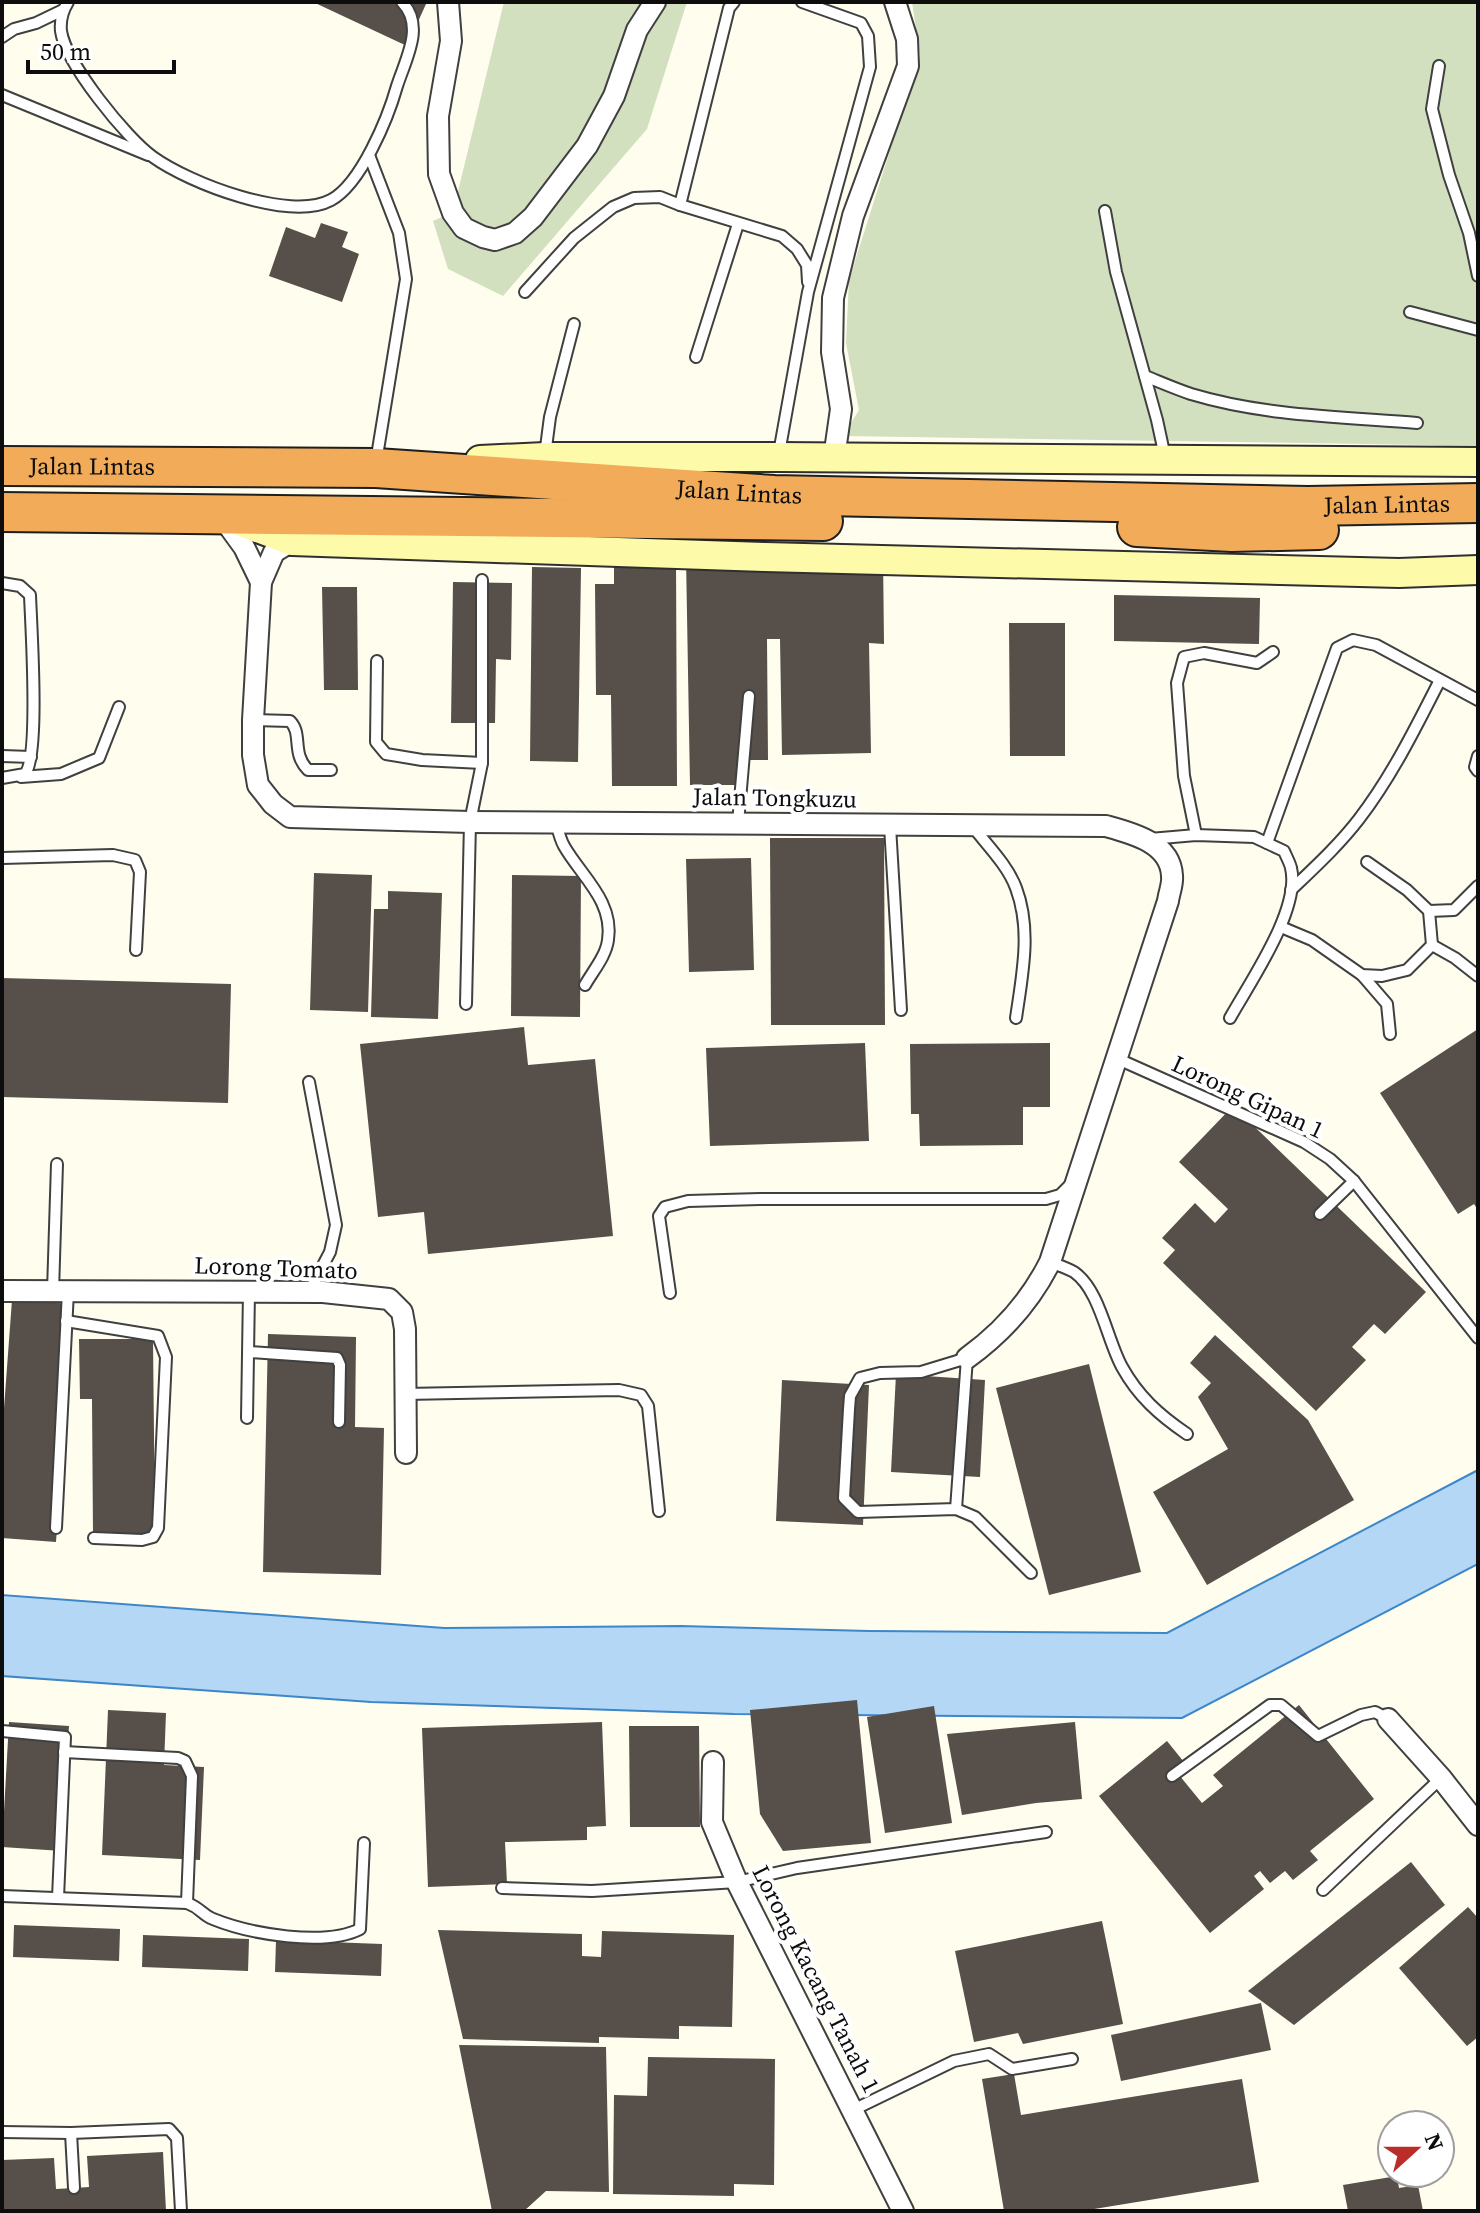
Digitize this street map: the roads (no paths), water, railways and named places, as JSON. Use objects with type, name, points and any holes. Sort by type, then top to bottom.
[{"type":"highway","name":"Jalan Lintas","points":[[2,466],[376,468],[774,495],[1307,518],[1478,529]]},
{"type":"highway","name":"Jalan Lintas","points":[[2,512],[967,522],[1232,532],[1307,518],[1478,503]]},
{"type":"street","points":[[448,2],[451,41],[438,116],[439,174],[453,213],[464,228],[495,240],[515,233],[533,217],[587,146],[614,96],[637,30],[655,2]]},
{"type":"street","points":[[834,458],[841,409],[832,352],[833,298],[853,216],[908,66],[907,39],[895,2]]},
{"type":"street","points":[[376,468],[545,457],[1478,462]]},
{"type":"street","points":[[220,514],[292,541],[1399,573],[1478,570]]},
{"type":"street","name":"Jalan Tongkuzu","points":[[220,514],[254,563],[261,582]]},
{"type":"street","name":"Jalan Tongkuzu","points":[[292,541],[274,552],[261,582],[253,720],[253,755],[258,785],[273,804],[290,817],[470,822],[1106,826],[1148,839]]},
{"type":"street","points":[[967,1358],[991,1341],[1015,1316],[1034,1293],[1050,1262],[1168,901],[1173,877],[1169,861],[1148,839]]},
{"type":"street","name":"Lorong Tomato","points":[[2,1291],[309,1292],[389,1299],[402,1312],[405,1329],[406,1453]]},
{"type":"street","points":[[1388,1719],[1478,1825]]},
{"type":"street","name":"Lorong Kacang Tanah 1","points":[[713,1762],[712,1822],[737,1882],[903,2211]]},
{"type":"lane","points":[[2,95],[153,157],[215,188],[268,204],[293,207],[330,201],[343,191],[369,155],[391,108],[415,28],[411,12],[402,2]]},
{"type":"lane","points":[[680,205],[729,8],[734,2]]},
{"type":"lane","points":[[778,457],[808,292],[870,67],[871,50],[861,23],[802,2]]},
{"type":"lane","points":[[66,6],[61,31],[76,65],[97,98],[153,157]]},
{"type":"lane","points":[[2,37],[66,6]]},
{"type":"lane","points":[[1439,66],[1432,109],[1449,175],[1469,233],[1478,276]]},
{"type":"lane","points":[[369,155],[399,233],[406,279],[376,468]]},
{"type":"lane","points":[[525,292],[574,238],[613,207],[634,198],[660,197],[782,236],[797,249],[807,265],[808,292]]},
{"type":"lane","points":[[1105,211],[1116,272],[1165,459]]},
{"type":"lane","points":[[696,357],[738,224]]},
{"type":"lane","points":[[1410,312],[1478,330]]},
{"type":"lane","points":[[545,457],[550,417],[574,324]]},
{"type":"lane","points":[[1145,376],[1192,394],[1261,408],[1417,423]]},
{"type":"lane","points":[[466,1004],[470,822],[482,763],[482,580]]},
{"type":"lane","points":[[2,583],[20,586],[30,595],[30,768],[25,774],[6,778]]},
{"type":"lane","points":[[1267,843],[1337,648],[1353,640],[1376,645],[1478,700]]},
{"type":"lane","points":[[1196,835],[1184,776],[1177,683],[1184,657],[1204,653],[1257,663],[1273,652]]},
{"type":"lane","points":[[377,661],[376,742],[386,754],[422,760],[482,763]]},
{"type":"lane","points":[[1291,890],[1326,857],[1361,817],[1401,756],[1440,680]]},
{"type":"lane","points":[[738,823],[749,696]]},
{"type":"lane","points":[[6,778],[61,774],[99,758],[119,707]]},
{"type":"lane","points":[[253,720],[290,721],[295,728],[299,761],[308,770],[331,770]]},
{"type":"lane","points":[[2,756],[31,757]]},
{"type":"lane","points":[[1478,756],[1475,767],[1478,771]]},
{"type":"lane","points":[[556,822],[562,843],[598,892],[604,907],[608,939],[603,956],[585,985]]},
{"type":"lane","points":[[890,826],[901,1010]]},
{"type":"lane","points":[[972,826],[1016,887],[1022,911],[1025,952],[1016,1018]]},
{"type":"lane","points":[[1148,839],[1196,835],[1254,837],[1284,851],[1292,870],[1291,890],[1281,927],[1230,1018]]},
{"type":"lane","points":[[2,858],[113,855],[135,860],[140,872],[136,950]]},
{"type":"lane","points":[[1367,862],[1407,890],[1429,911],[1432,945]]},
{"type":"lane","points":[[1429,911],[1454,910],[1478,886]]},
{"type":"lane","points":[[1281,927],[1312,940],[1362,975],[1387,1004],[1390,1034]]},
{"type":"lane","points":[[1362,975],[1382,976],[1407,970],[1432,945]]},
{"type":"lane","points":[[1432,945],[1478,976]]},
{"type":"lane","name":"Lorong Gipan 1","points":[[1118,1059],[1304,1142],[1330,1159],[1354,1181],[1478,1338]]},
{"type":"lane","points":[[309,1082],[336,1225],[330,1252],[309,1292]]},
{"type":"lane","points":[[56,1528],[66,1321],[60,1291],[57,1164]]},
{"type":"lane","points":[[670,1293],[659,1216],[665,1207],[688,1201],[760,1199],[1046,1199],[1060,1195],[1079,1174]]},
{"type":"lane","points":[[1320,1214],[1354,1181]]},
{"type":"lane","points":[[1050,1262],[1074,1272],[1087,1286],[1117,1357],[1142,1398],[1187,1434]]},
{"type":"lane","points":[[247,1418],[249,1291]]},
{"type":"lane","points":[[66,1321],[158,1336],[166,1357],[158,1528],[153,1537],[142,1540],[94,1538]]},
{"type":"lane","points":[[250,1352],[337,1358],[340,1365],[339,1422]]},
{"type":"lane","points":[[956,1509],[967,1358],[921,1372],[880,1373],[860,1378],[850,1396],[844,1498],[858,1512],[956,1509],[975,1517],[1031,1573]]},
{"type":"lane","points":[[405,1394],[619,1390],[641,1395],[648,1406],[659,1511]]},
{"type":"lane","points":[[1172,1776],[1270,1705],[1281,1705],[1318,1736],[1361,1715],[1375,1712],[1388,1719]]},
{"type":"lane","points":[[2,1731],[65,1737],[58,1898]]},
{"type":"lane","points":[[64,1752],[178,1758],[185,1761],[192,1776],[187,1903]]},
{"type":"lane","points":[[1323,1890],[1441,1778]]},
{"type":"lane","points":[[502,1888],[592,1891],[737,1882],[797,1868],[1046,1832]]},
{"type":"lane","points":[[2,1896],[187,1903],[200,1907],[208,1917],[232,1925],[285,1936],[346,1936],[360,1929],[364,1843]]},
{"type":"lane","points":[[853,2110],[954,2061],[989,2054],[1012,2069],[1072,2059]]},
{"type":"lane","points":[[2,2132],[169,2129],[177,2138],[181,2211]]},
{"type":"lane","points":[[71,2133],[74,2188]]},
{"type":"water","points":[[1478,1470],[1478,1564],[1182,1718],[734,1714],[371,1702],[2,1676],[2,1595],[444,1628],[681,1626],[1167,1633]]}]
